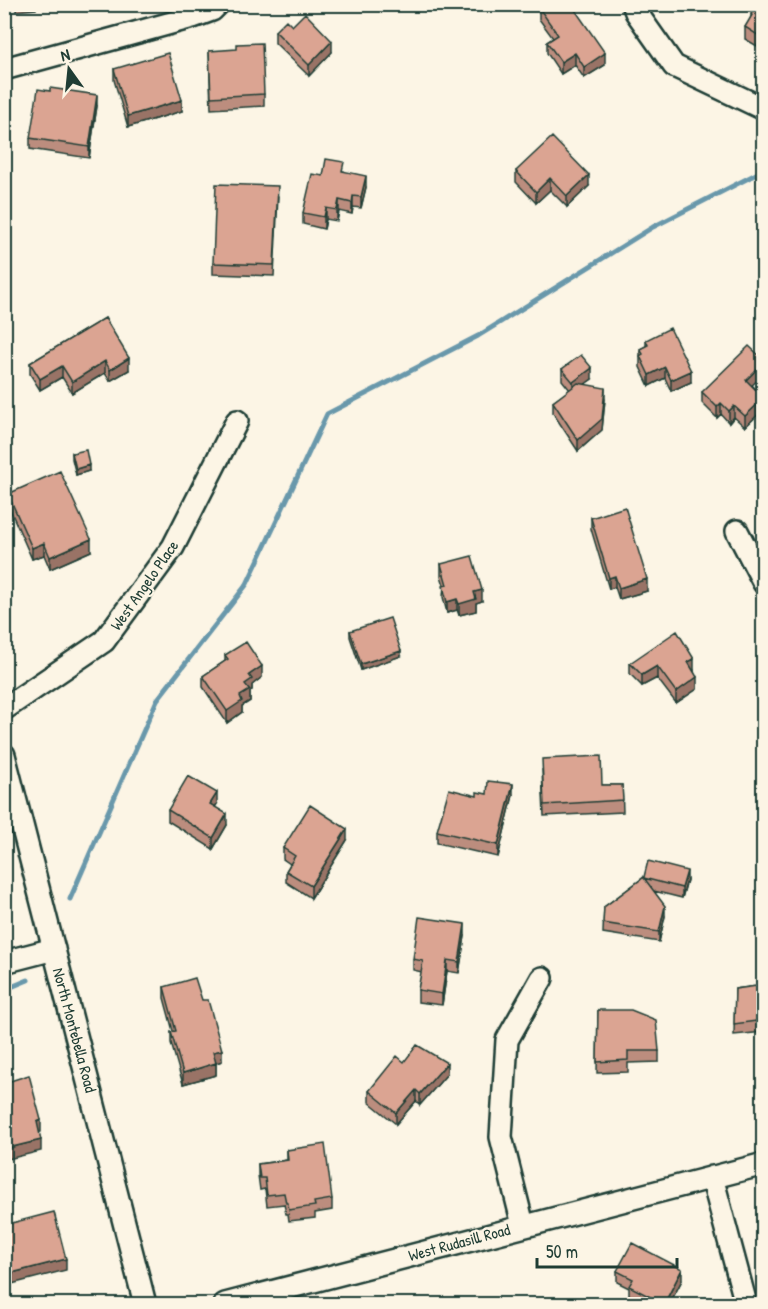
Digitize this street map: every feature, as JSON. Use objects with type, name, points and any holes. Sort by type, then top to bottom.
[{"type":"street","points":[[4,69],[193,17],[212,10],[218,4]]},
{"type":"street","points":[[639,7],[674,66],[764,110]]},
{"type":"street","name":"West Angelo Place","points":[[4,709],[104,640],[173,548],[237,421]]},
{"type":"street","points":[[737,531],[764,583]]},
{"type":"street","name":"North Montebella Road","points":[[4,755],[145,1305]]},
{"type":"street","points":[[4,962],[54,950]]},
{"type":"street","points":[[523,1226],[501,1137],[507,1040],[542,978]]},
{"type":"street","name":"West Rudasill Road","points":[[225,1305],[764,1164]]},
{"type":"street","points":[[712,1177],[746,1305]]},
{"type":"building","points":[[544,4],[571,4],[605,53],[584,67],[575,53],[561,62],[547,42],[558,35],[539,8]]},
{"type":"building","points":[[757,4],[764,4],[764,39],[745,27]]},
{"type":"building","points":[[305,13],[332,41],[309,65],[275,31],[286,20],[292,26]]},
{"type":"building","points":[[262,43],[264,94],[211,97],[209,51],[237,49],[237,44]]},
{"type":"building","points":[[168,53],[182,100],[128,116],[114,69]]},
{"type":"building","points":[[50,88],[97,95],[89,147],[30,138],[38,89],[50,91]]},
{"type":"building","points":[[552,137],[589,175],[567,196],[550,178],[536,192],[516,171]]},
{"type":"building","points":[[326,159],[344,162],[342,171],[366,176],[361,197],[353,196],[352,203],[339,200],[337,210],[326,208],[324,217],[303,213],[312,174],[323,176]]},
{"type":"building","points":[[216,184],[278,186],[274,265],[213,263]]},
{"type":"building","points":[[105,318],[129,358],[110,370],[105,361],[72,382],[62,366],[40,379],[30,363]]},
{"type":"building","points":[[670,328],[691,371],[671,380],[665,367],[649,375],[640,356],[643,354],[640,349],[648,345],[646,340]]},
{"type":"building","points":[[749,346],[764,362],[746,380],[764,398],[745,416],[734,406],[729,411],[721,403],[717,407],[702,392]]},
{"type":"building","points":[[581,355],[592,368],[573,382],[562,369]]},
{"type":"building","points":[[578,383],[605,388],[602,419],[578,440],[553,402]]},
{"type":"building","points":[[86,450],[89,465],[76,469],[72,453]]},
{"type":"building","points":[[60,471],[91,539],[50,557],[44,543],[32,548],[8,494]]},
{"type":"building","points":[[625,507],[647,579],[619,588],[615,576],[609,578],[591,518]]},
{"type":"building","points":[[472,556],[482,590],[474,592],[476,599],[459,604],[457,599],[447,602],[443,586],[447,585],[441,564]]},
{"type":"building","points":[[390,618],[401,651],[361,664],[350,631]]},
{"type":"building","points":[[677,631],[694,659],[688,662],[697,677],[676,692],[657,666],[642,675],[630,663]]},
{"type":"building","points":[[246,642],[262,666],[249,675],[252,679],[245,684],[250,690],[240,696],[242,701],[227,711],[203,676],[228,659],[225,655]]},
{"type":"building","points":[[601,756],[602,785],[622,785],[623,800],[544,805],[542,759]]},
{"type":"building","points":[[188,776],[217,793],[210,804],[227,814],[213,838],[168,810]]},
{"type":"building","points":[[488,781],[513,784],[498,845],[437,831],[449,789],[477,796],[477,792],[487,794]]},
{"type":"building","points":[[310,805],[347,829],[311,886],[286,871],[295,856],[283,848]]},
{"type":"building","points":[[648,861],[687,871],[682,888],[644,878],[665,906],[659,932],[603,923],[604,907],[644,877]]},
{"type":"building","points":[[419,917],[465,924],[459,962],[447,960],[442,994],[418,990],[423,961],[413,959]]},
{"type":"building","points":[[195,978],[202,1000],[208,1000],[222,1050],[213,1052],[216,1063],[183,1073],[171,1032],[176,1031],[164,987]]},
{"type":"building","points":[[764,985],[764,1020],[734,1024],[735,989]]},
{"type":"building","points":[[598,1010],[631,1010],[656,1020],[659,1051],[628,1051],[628,1060],[597,1062]]},
{"type":"building","points":[[417,1045],[447,1063],[420,1094],[416,1090],[396,1113],[369,1091],[397,1056],[404,1062]]},
{"type":"building","points":[[29,1075],[41,1120],[37,1122],[41,1140],[4,1149],[4,1083]]},
{"type":"building","points":[[325,1144],[332,1199],[314,1202],[315,1206],[289,1210],[284,1193],[267,1195],[265,1178],[260,1178],[258,1164],[288,1160],[287,1150]]},
{"type":"building","points":[[54,1212],[66,1259],[4,1275],[4,1225]]},
{"type":"building","points":[[632,1243],[682,1269],[664,1304],[629,1286],[633,1279],[617,1271]]},
{"type":"building","points":[[670,1302],[685,1303],[685,1305],[669,1305]]},
{"type":"waterway","points":[[70,899],[157,700],[247,584],[327,414],[478,336],[653,227],[764,170]]},
{"type":"waterway","points":[[4,990],[28,980]]}]
